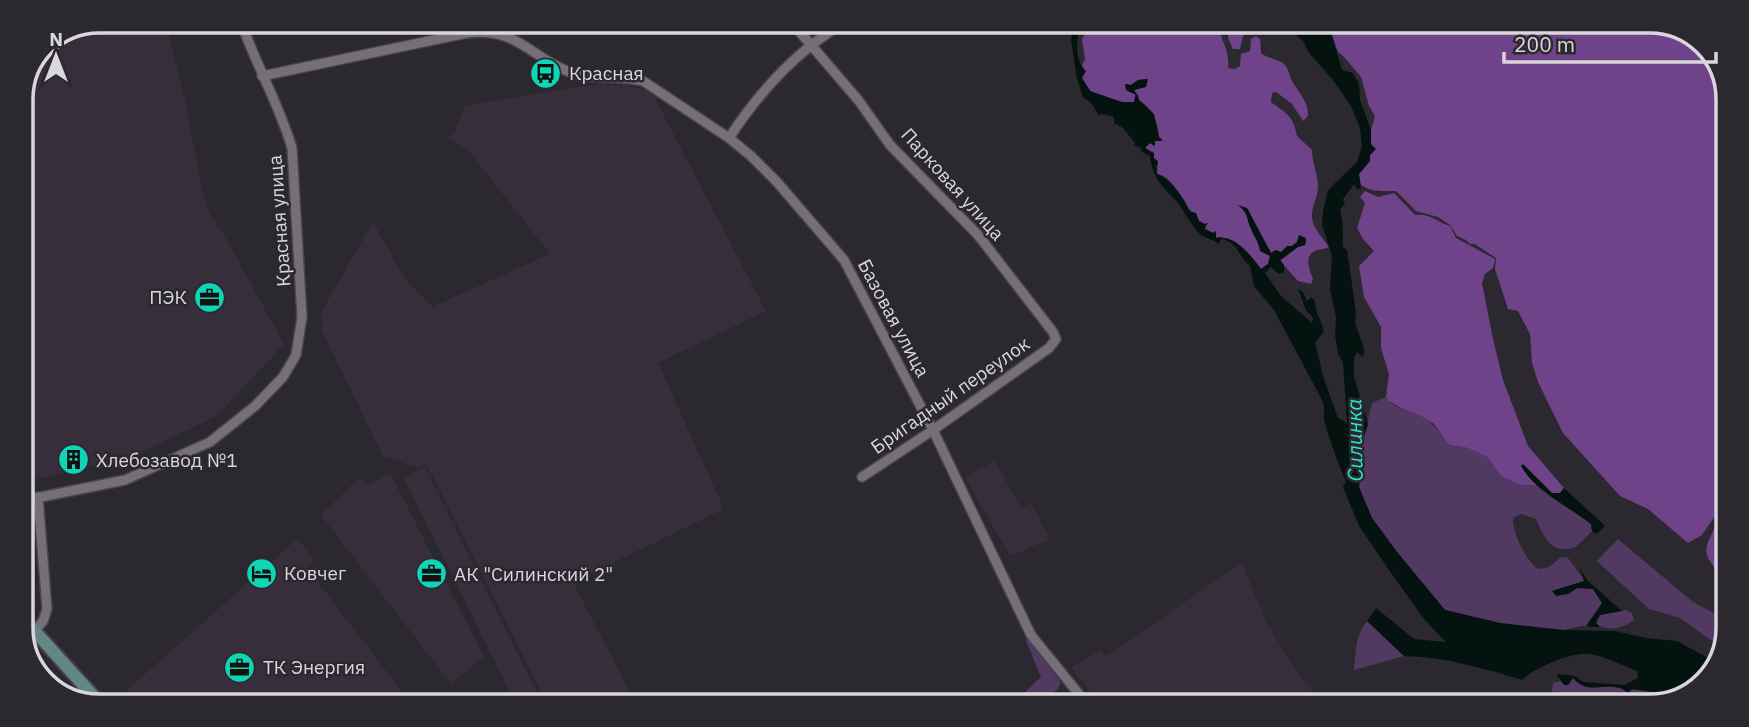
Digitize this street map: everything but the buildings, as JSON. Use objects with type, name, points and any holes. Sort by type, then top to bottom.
[{"type":"main road","points":[[34,631],[90,693]]},
{"type":"street","name":"Красная улица","points":[[33,498],[125,480],[211,442],[255,406],[283,377],[296,355],[302,317],[292,148],[285,125],[245,33]]},
{"type":"street","points":[[262,76],[452,33]]},
{"type":"street","name":"Базовая улица","points":[[497,33],[513,38],[575,75],[629,77],[643,81],[729,138],[777,182],[844,260],[933,430],[1031,635],[1079,694]]},
{"type":"street","name":"Парковая улица","points":[[803,33],[903,160],[978,234],[1053,332],[1056,340]]},
{"type":"street","points":[[729,138],[763,90],[825,33]]},
{"type":"street","name":"Бригадный переулок","points":[[862,477],[933,430],[1049,348],[1056,340]]},
{"type":"street","points":[[34,631],[43,621],[47,609],[38,497]]},
{"type":"shaded area","points":[[99,33],[168,33],[210,215],[227,240],[284,344],[217,416],[137,454],[33,480],[33,95],[40,70],[56,50],[74,38]]},
{"type":"shaded area","points":[[1085,33],[1221,33],[1228,56],[1228,68],[1235,69],[1240,66],[1241,54],[1250,51],[1251,39],[1256,36],[1260,39],[1261,53],[1285,65],[1305,102],[1308,116],[1303,121],[1292,104],[1276,92],[1272,93],[1271,102],[1288,116],[1294,124],[1297,136],[1312,150],[1318,184],[1312,217],[1317,231],[1329,247],[1310,255],[1308,263],[1313,279],[1311,284],[1298,281],[1280,261],[1305,245],[1304,237],[1299,236],[1297,242],[1281,252],[1275,250],[1271,253],[1247,208],[1243,209],[1260,250],[1270,256],[1268,264],[1261,269],[1236,242],[1216,238],[1216,231],[1213,233],[1205,229],[1208,223],[1198,220],[1171,182],[1157,174],[1158,161],[1145,147],[1150,143],[1154,146],[1155,141],[1162,139],[1159,137],[1154,116],[1139,100],[1134,90],[1144,87],[1147,79],[1138,80],[1131,85],[1125,84],[1130,92],[1135,94],[1134,102],[1122,102],[1088,90],[1082,78],[1081,67],[1085,59],[1082,39]]},
{"type":"shaded area","points":[[1228,33],[1247,33],[1243,36],[1240,49],[1233,49]]},
{"type":"shaded area","points":[[1331,33],[1650,33],[1675,38],[1686,44],[1705,63],[1716,95],[1716,516],[1702,535],[1688,543],[1648,509],[1620,496],[1563,433],[1538,382],[1532,363],[1530,334],[1518,311],[1508,309],[1495,269],[1496,258],[1457,236],[1450,225],[1438,217],[1416,211],[1396,191],[1372,190],[1359,183],[1359,174],[1370,161],[1371,130],[1375,116],[1369,106],[1361,77],[1338,52]]},
{"type":"shaded area","points":[[596,84],[629,86],[652,93],[766,311],[658,363],[724,509],[573,582],[631,694],[542,694],[427,465],[419,468],[383,456],[320,327],[324,325],[320,314],[373,222],[406,281],[432,307],[550,254],[467,149],[447,138],[454,133],[465,106]]},
{"type":"shaded area","points":[[1365,191],[1378,197],[1394,193],[1415,215],[1429,217],[1450,226],[1456,238],[1495,259],[1493,268],[1485,274],[1482,283],[1503,380],[1528,446],[1564,488],[1560,493],[1552,493],[1523,465],[1527,475],[1537,485],[1520,485],[1501,476],[1487,457],[1468,448],[1449,445],[1434,424],[1403,409],[1386,397],[1389,374],[1381,348],[1381,327],[1364,297],[1359,266],[1374,251],[1357,228],[1365,203],[1360,197]]},
{"type":"shaded area","points":[[1386,397],[1397,407],[1429,422],[1449,445],[1468,448],[1487,457],[1501,476],[1520,485],[1537,485],[1591,524],[1592,531],[1577,546],[1560,549],[1545,538],[1536,519],[1521,514],[1513,518],[1517,538],[1533,565],[1538,569],[1549,567],[1561,557],[1568,558],[1585,581],[1553,591],[1568,594],[1577,588],[1593,589],[1602,603],[1587,625],[1563,630],[1500,623],[1445,610],[1372,518],[1359,487],[1362,444],[1372,403]]},
{"type":"shaded area","points":[[995,461],[1021,508],[1031,503],[1050,539],[1010,556],[965,477]]},
{"type":"shaded area","points":[[425,467],[538,694],[511,694],[404,478]]},
{"type":"shaded area","points":[[390,473],[484,657],[451,684],[321,515],[359,478],[370,484]]},
{"type":"shaded area","points":[[1716,524],[1716,569],[1707,554],[1708,543]]},
{"type":"shaded area","points":[[297,539],[314,559],[306,567],[404,694],[131,694],[127,690]]},
{"type":"shaded area","points":[[1618,539],[1693,602],[1716,614],[1714,642],[1680,618],[1649,609],[1597,561]]},
{"type":"shaded area","points":[[1242,563],[1267,624],[1298,673],[1316,694],[1092,694],[1071,667],[1101,650],[1106,656]]},
{"type":"shaded area","points":[[1626,610],[1632,613],[1634,620],[1625,625],[1610,629],[1595,623],[1600,615]]},
{"type":"shaded area","points":[[1367,621],[1404,656],[1354,670],[1358,638]]},
{"type":"shaded area","points":[[1027,637],[1061,683],[1052,694],[1023,694],[1041,677],[1026,641]]},
{"type":"shaded area","points":[[1573,678],[1590,688],[1603,686],[1659,693],[1555,694],[1552,691],[1553,683]]},
{"type":"water","name":"Силинка","points":[[1072,33],[1078,33],[1078,56],[1086,71],[1082,78],[1091,92],[1122,102],[1134,102],[1136,95],[1126,90],[1125,84],[1131,85],[1138,80],[1148,79],[1146,87],[1134,90],[1139,100],[1154,114],[1159,137],[1163,141],[1155,141],[1155,146],[1150,143],[1145,148],[1154,153],[1158,162],[1157,174],[1176,189],[1189,211],[1196,213],[1199,221],[1208,223],[1205,229],[1213,233],[1216,231],[1216,238],[1230,239],[1236,243],[1261,269],[1268,264],[1270,256],[1260,251],[1246,214],[1238,205],[1247,208],[1271,253],[1276,250],[1281,252],[1287,246],[1292,246],[1299,235],[1306,238],[1305,245],[1280,260],[1284,265],[1284,272],[1279,274],[1271,267],[1265,273],[1281,296],[1312,323],[1313,318],[1306,310],[1298,289],[1303,292],[1307,301],[1311,297],[1315,301],[1324,332],[1315,342],[1323,376],[1338,418],[1347,423],[1343,362],[1338,354],[1336,318],[1330,289],[1332,256],[1322,225],[1328,190],[1357,162],[1362,146],[1360,128],[1351,106],[1333,80],[1294,33],[1331,33],[1342,70],[1353,73],[1359,84],[1360,100],[1371,130],[1371,144],[1376,149],[1359,174],[1361,187],[1358,190],[1354,185],[1352,187],[1343,199],[1345,203],[1340,210],[1343,247],[1347,250],[1356,312],[1355,323],[1364,348],[1363,357],[1357,352],[1354,358],[1354,377],[1368,424],[1362,444],[1359,487],[1372,518],[1445,610],[1500,623],[1563,630],[1615,631],[1677,641],[1708,658],[1693,677],[1675,689],[1659,693],[1632,689],[1628,693],[1615,687],[1587,687],[1573,678],[1568,685],[1564,685],[1558,674],[1575,676],[1583,682],[1624,685],[1638,678],[1637,671],[1603,657],[1585,654],[1550,663],[1522,680],[1449,661],[1404,656],[1367,621],[1376,608],[1414,639],[1446,642],[1424,619],[1359,526],[1343,487],[1346,482],[1325,424],[1321,398],[1274,310],[1254,286],[1250,266],[1231,243],[1221,239],[1219,244],[1200,234],[1159,182],[1150,156],[1142,152],[1140,147],[1134,146],[1135,143],[1123,128],[1114,123],[1114,117],[1098,115],[1093,105],[1083,97],[1077,79]]},
{"type":"water","points":[[1523,464],[1552,493],[1560,493],[1564,488],[1605,526],[1597,534],[1592,531],[1591,524],[1535,484],[1521,466]]},
{"type":"water","points":[[1580,569],[1587,580],[1622,611],[1600,615],[1596,623],[1600,627],[1587,625],[1602,603],[1593,589],[1577,588],[1568,594],[1556,596],[1552,591],[1584,581]]},
{"type":"place","name":"Красная","points":[[546,73]]},
{"type":"place","name":"ПЭК","points":[[210,297]]},
{"type":"place","name":"Хлебозавод №1","points":[[73,460]]},
{"type":"place","name":"Ковчег","points":[[261,573]]},
{"type":"place","name":"АК \"Силинский 2\"","points":[[431,574]]},
{"type":"place","name":"ТК Энергия","points":[[240,667]]}]
